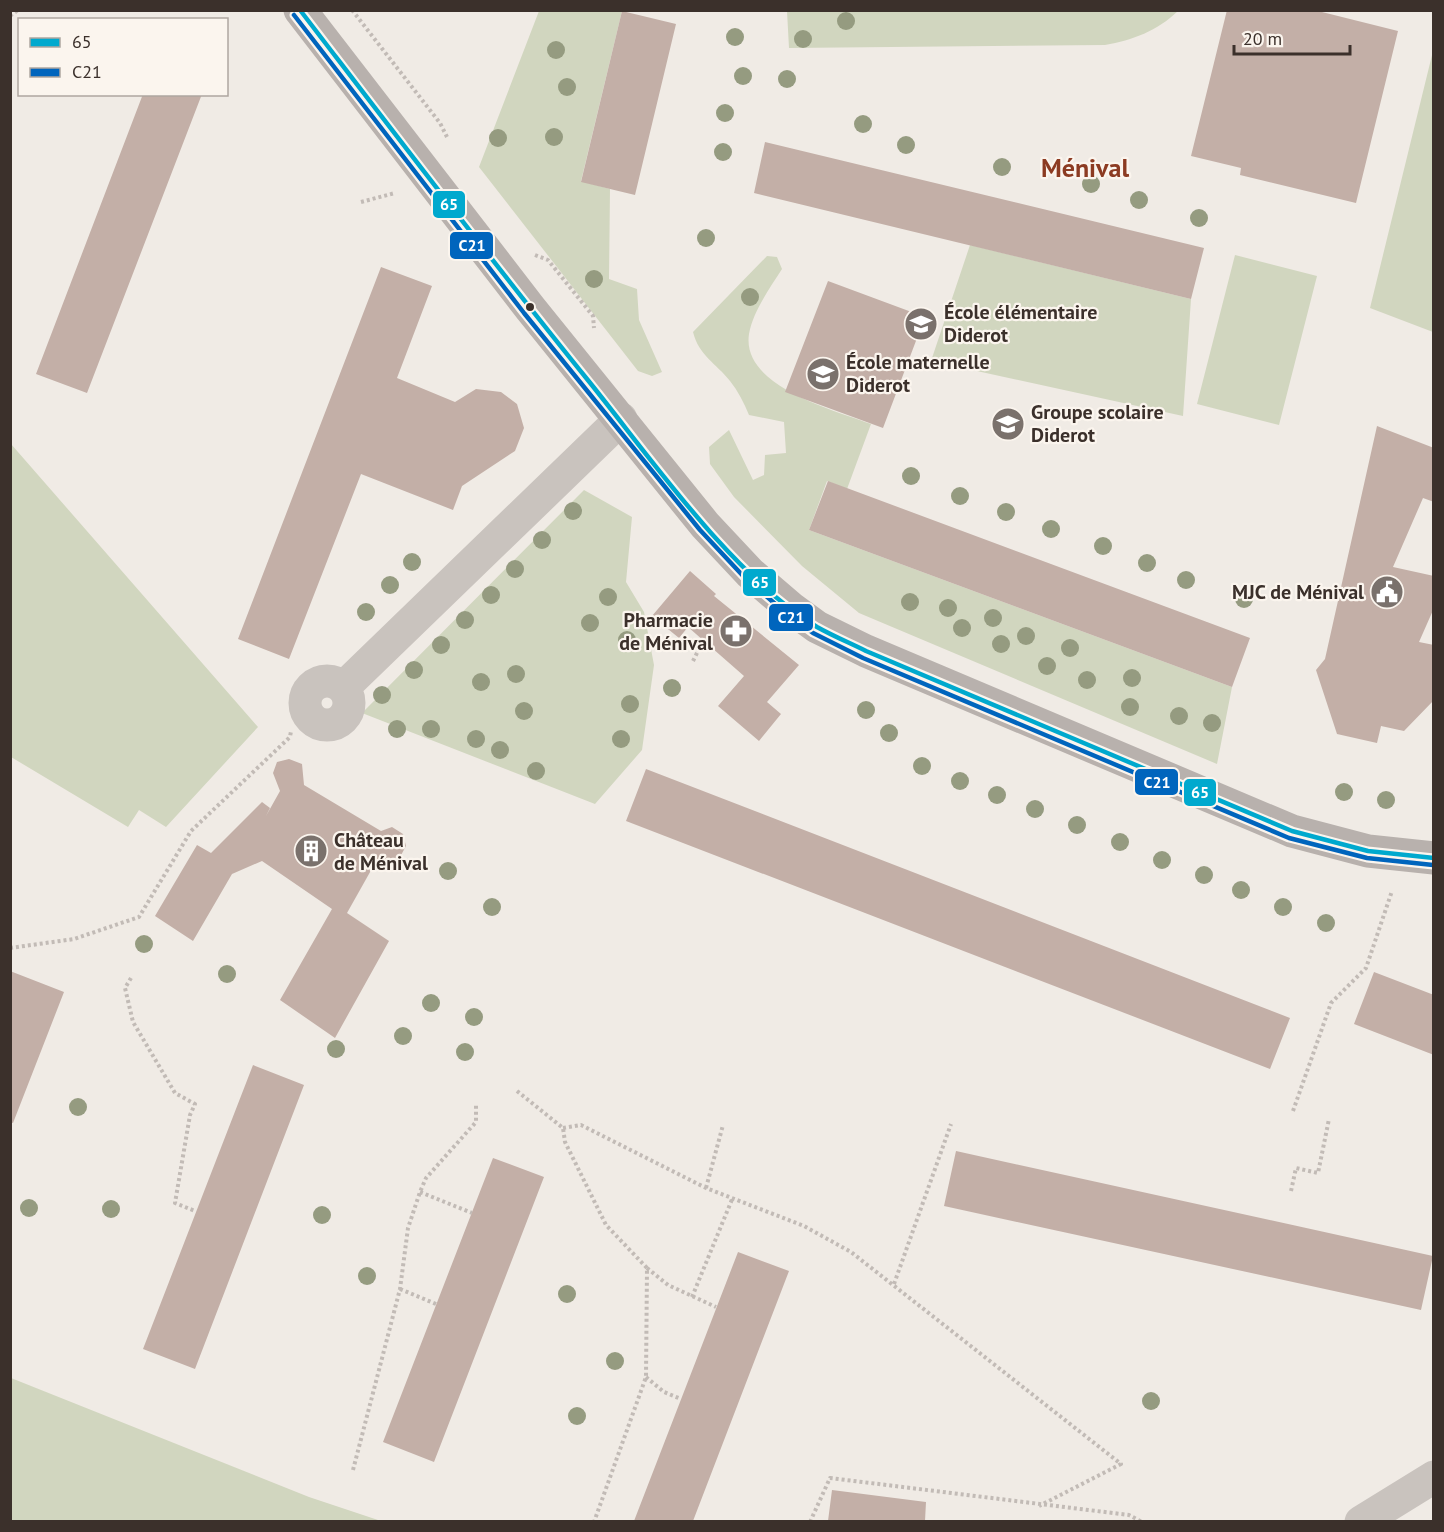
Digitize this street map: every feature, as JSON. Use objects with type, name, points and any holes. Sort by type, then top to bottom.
[{"type":"main road","points":[[300,10],[531,308],[684,499],[735,557],[791,608],[817,627],[866,651],[1292,831],[1368,851],[1434,858]]},
{"type":"street","points":[[343,688],[621,419]]},
{"type":"street","points":[[1361,1521],[1434,1477]]},
{"type":"path","points":[[10,16],[18,10]]},
{"type":"path","points":[[352,10],[440,123],[451,145]]},
{"type":"path","points":[[361,202],[395,193],[400,189]]},
{"type":"path","points":[[693,661],[704,641]]},
{"type":"path","points":[[10,948],[74,939],[139,917],[191,831],[290,737],[291,731]]},
{"type":"path","points":[[1293,1111],[1331,1003],[1366,968],[1390,895]]},
{"type":"path","points":[[131,978],[125,988],[133,1022],[175,1092],[195,1104],[190,1114],[175,1203],[195,1211]]},
{"type":"path","points":[[517,1091],[563,1128],[565,1142],[606,1225],[647,1268],[668,1285],[716,1307]]},
{"type":"path","points":[[353,1470],[400,1289],[408,1228],[420,1192],[426,1179],[476,1122],[476,1105]]},
{"type":"path","points":[[1291,1191],[1296,1168],[1318,1173],[1329,1119]]},
{"type":"path","points":[[894,1284],[951,1124]]},
{"type":"path","points":[[563,1128],[581,1125],[706,1188],[804,1226],[851,1252],[1121,1464],[1040,1506]]},
{"type":"path","points":[[706,1188],[723,1125]]},
{"type":"path","points":[[420,1192],[472,1212]]},
{"type":"path","points":[[692,1297],[733,1197]]},
{"type":"path","points":[[594,1521],[646,1377],[647,1268]]},
{"type":"path","points":[[400,1289],[436,1304]]},
{"type":"path","points":[[646,1377],[664,1392],[681,1399]]},
{"type":"path","points":[[810,1521],[830,1478],[1040,1506],[1129,1515],[1142,1521]]},
{"type":"green space","points":[[787,10],[1178,11],[1162,24],[1144,34],[1105,45],[789,48]]},
{"type":"green space","points":[[539,11],[622,11],[581,181],[610,189],[609,279],[637,289],[639,320],[662,372],[652,376],[638,371],[479,167]]},
{"type":"green space","points":[[1433,51],[1434,332],[1370,308]]},
{"type":"green space","points":[[970,245],[1191,299],[1183,416],[931,361]]},
{"type":"green space","points":[[1235,255],[1317,276],[1279,425],[1197,404]]},
{"type":"green space","points":[[767,256],[777,257],[782,269],[758,308],[751,325],[750,353],[760,368],[775,382],[794,394],[871,424],[847,489],[827,481],[809,530],[1232,687],[1217,764],[859,613],[802,566],[734,497],[710,464],[709,447],[729,430],[753,480],[764,475],[765,455],[786,453],[784,422],[749,415],[736,389],[699,347],[693,332]]},
{"type":"green space","points":[[11,444],[258,727],[166,827],[139,810],[128,827],[11,757]]},
{"type":"green space","points":[[584,490],[632,517],[626,582],[644,612],[654,665],[642,750],[595,804],[362,713]]},
{"type":"green space","points":[[11,1378],[309,1497],[381,1521],[11,1521]]},
{"type":"building","points":[[1227,10],[1314,10],[1398,31],[1356,203],[1240,175],[1241,168],[1191,156]]},
{"type":"building","points":[[622,11],[676,24],[635,195],[581,182]]},
{"type":"building","points":[[142,96],[201,96],[87,393],[36,374]]},
{"type":"building","points":[[765,142],[1204,248],[1191,299],[754,193]]},
{"type":"building","points":[[381,267],[432,286],[397,378],[455,402],[476,389],[501,392],[517,404],[524,428],[515,451],[462,486],[453,510],[361,474],[289,659],[238,639]]},
{"type":"building","points":[[828,281],[925,317],[883,428],[785,392]]},
{"type":"building","name":"MJC de Ménival","points":[[1377,426],[1434,448],[1434,502],[1423,498],[1393,567],[1434,576],[1434,608],[1419,642],[1434,645],[1434,700],[1404,731],[1381,726],[1377,743],[1337,734],[1316,670],[1325,659]]},
{"type":"building","points":[[828,481],[1250,638],[1232,687],[809,530]]},
{"type":"building","points":[[690,571],[716,594],[714,596],[799,665],[767,702],[781,714],[759,741],[718,706],[744,676],[688,627],[679,638],[652,616]]},
{"type":"building","name":"Château de Ménival","points":[[289,759],[302,764],[304,785],[381,831],[392,827],[403,834],[406,846],[400,857],[374,865],[347,913],[389,941],[335,1038],[280,1000],[332,909],[262,861],[232,874],[193,941],[155,916],[197,845],[211,853],[262,802],[270,808],[266,816],[280,791],[273,773],[277,762]]},
{"type":"building","points":[[646,769],[1290,1018],[1270,1069],[626,821]]},
{"type":"building","points":[[10,971],[64,992],[13,1123],[10,1122]]},
{"type":"building","points":[[1374,972],[1434,995],[1434,1055],[1354,1024]]},
{"type":"building","points":[[253,1065],[304,1085],[195,1369],[143,1349]]},
{"type":"building","points":[[956,1151],[1433,1256],[1421,1310],[944,1206]]},
{"type":"building","points":[[493,1158],[544,1177],[434,1462],[383,1442]]},
{"type":"building","points":[[738,1252],[789,1271],[693,1521],[634,1521]]},
{"type":"building","points":[[832,1490],[926,1502],[925,1521],[828,1521]]},
{"type":"transit line","name":"65","points":[[300,10],[478,242],[665,478],[723,547],[785,605],[817,627],[866,651],[1292,831],[1368,851],[1434,858]]},
{"type":"transit line","name":"C21","points":[[294,15],[524,313],[700,530],[745,578],[787,614],[813,633],[863,658],[1289,838],[1367,858],[1433,865]]},
{"type":"place","name":"École élémentaire Diderot","points":[[921,324]]},
{"type":"place","name":"École maternelle Diderot","points":[[823,374]]},
{"type":"place","name":"Groupe scolaire Diderot","points":[[1008,424]]},
{"type":"place","name":"MJC de Ménival","points":[[1387,592]]},
{"type":"place","name":"Pharmacie de Ménival","points":[[736,631]]},
{"type":"place","name":"Château de Ménival","points":[[311,851]]},
{"type":"district","name":"Ménival","points":[[1085,168]]}]
